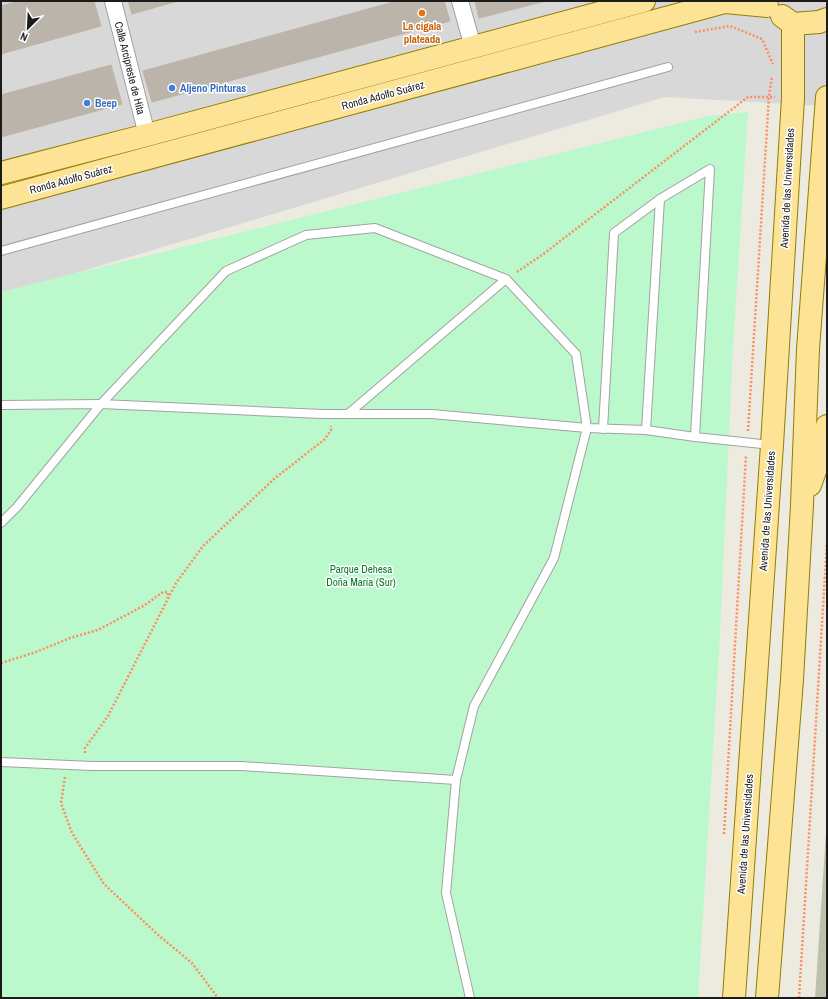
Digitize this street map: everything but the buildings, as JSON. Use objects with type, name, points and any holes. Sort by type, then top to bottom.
[{"type":"main road","name":"Ronda Adolfo Suárez","points":[[1,173],[644,1]]},
{"type":"main road","name":"Ronda Adolfo Suárez","points":[[1,198],[717,4],[725,2],[766,3]]},
{"type":"main road","points":[[766,3],[793,24],[819,22],[827,19]]},
{"type":"main road","name":"Avenida de las Universidades","points":[[734,998],[772,445],[793,98],[793,24]]},
{"type":"main road","points":[[767,998],[792,680],[802,505],[808,349],[827,96]]},
{"type":"main road","points":[[802,505],[821,454],[827,426]]},
{"type":"street","name":"Calle Arcipreste de Hita","points":[[113,1],[147,135]]},
{"type":"street","points":[[460,1],[473,47]]},
{"type":"lane","points":[[1,251],[668,67]]},
{"type":"lane","points":[[603,429],[614,233],[660,199],[710,169],[695,437]]},
{"type":"lane","points":[[646,430],[660,199]]},
{"type":"lane","points":[[1,523],[17,506],[101,404],[226,272],[306,235],[375,228],[506,279],[576,354],[587,428],[554,558],[474,706],[456,780],[446,893],[470,998]]},
{"type":"lane","points":[[348,414],[506,279]]},
{"type":"lane","points":[[1,406],[101,404],[322,414],[432,414],[587,428],[646,430],[772,445]]},
{"type":"lane","points":[[1,762],[92,766],[242,766],[456,780]]},
{"type":"path","points":[[688,34],[730,26],[762,39],[773,65]]},
{"type":"path","points":[[724,837],[747,442],[769,96],[772,73]]},
{"type":"path","points":[[506,279],[542,255],[748,96],[769,96]]},
{"type":"path","points":[[81,752],[108,716],[176,583],[203,546],[274,479],[325,439],[332,430],[329,419],[322,414]]},
{"type":"path","points":[[799,998],[827,542]]},
{"type":"path","points":[[1,663],[33,653],[70,638],[98,630],[145,605],[163,592],[168,592],[167,601]]},
{"type":"path","points":[[85,748],[85,761],[92,766]]},
{"type":"path","points":[[67,773],[64,780],[61,803],[72,833],[104,884],[157,934],[192,963],[218,998]]},
{"type":"shaded area","points":[[1,1],[827,1],[827,106],[665,97],[39,284],[1,293]]},
{"type":"shaded area","points":[[827,817],[827,998],[815,998]]},
{"type":"green space","name":"Parque Dehesa Doña María (Sur)","points":[[748,112],[733,347],[720,635],[698,998],[1,998],[1,292],[709,116]]},
{"type":"place","name":"La cigala plateada","points":[[422,13]]},
{"type":"place","name":"Aljeno Pinturas","points":[[172,88]]},
{"type":"place","name":"Beep","points":[[87,103]]}]
